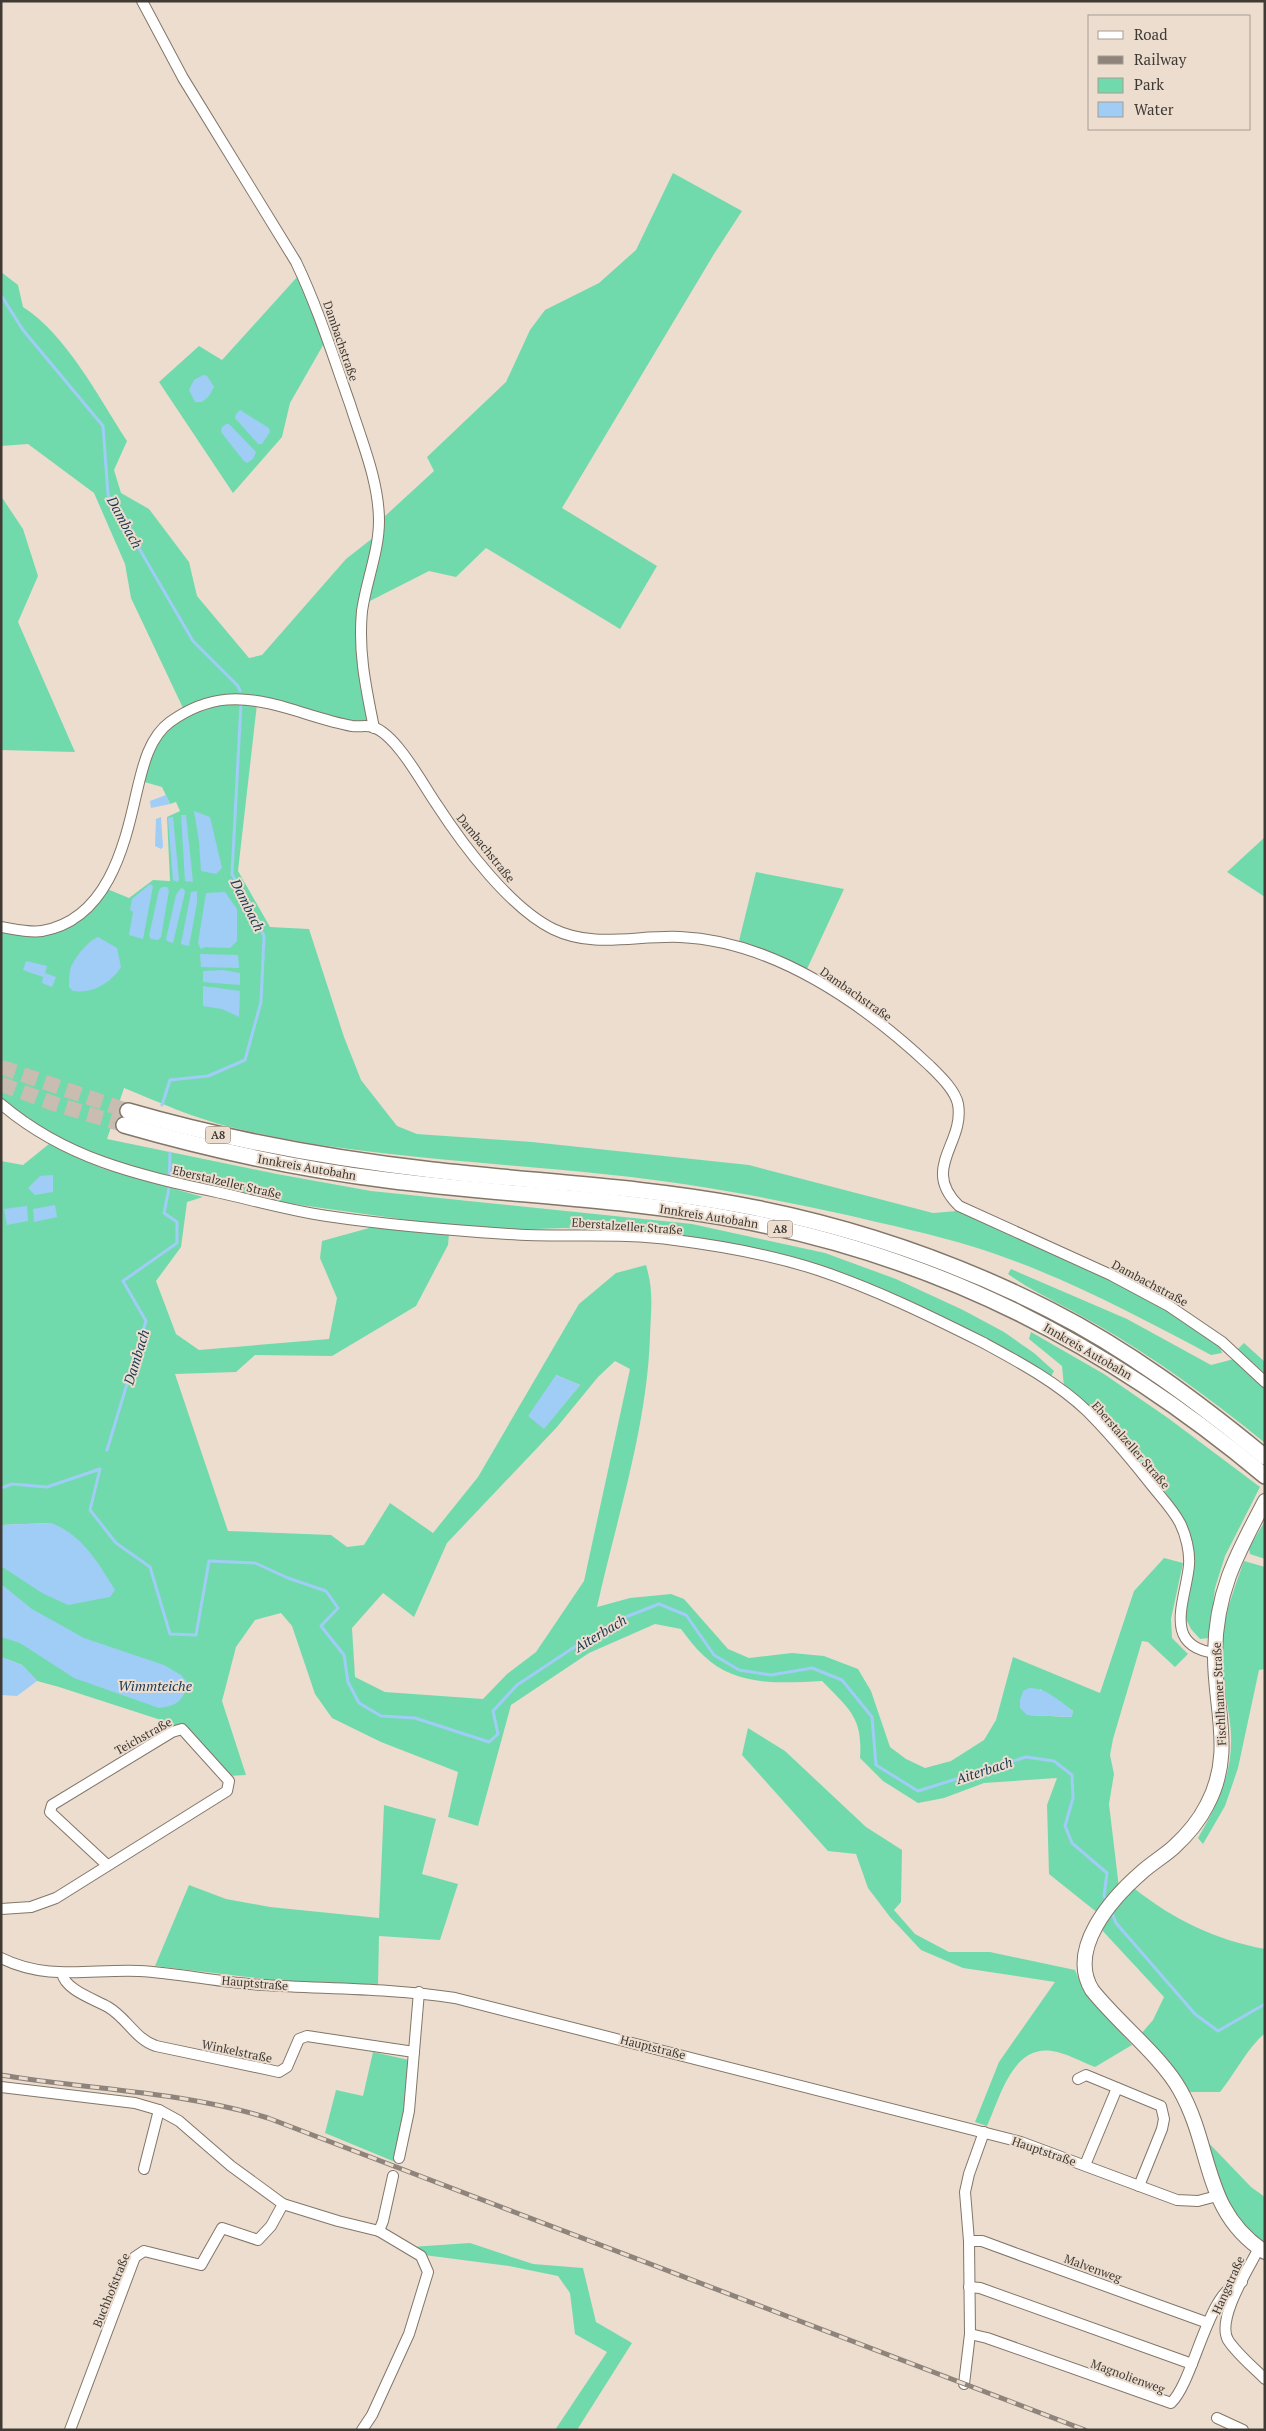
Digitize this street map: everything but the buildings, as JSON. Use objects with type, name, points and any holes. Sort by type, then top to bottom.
[{"type":"highway","name":"Innkreis Autobahn","points":[[1265,1457],[1222,1422],[1138,1362],[1079,1326],[963,1270],[883,1240],[810,1219],[693,1197],[434,1170],[316,1154],[126,1118],[205,1148],[328,1172],[432,1186],[683,1211],[785,1230],[869,1252],[935,1275],[989,1298],[1075,1341],[1181,1410],[1265,1476]]},
{"type":"main road","name":"Fischlhamer Straße","points":[[1217,2196],[1190,2112],[1181,2091],[1166,2070],[1099,1999],[1087,1982],[1083,1962],[1087,1943],[1099,1922],[1114,1903],[1140,1874],[1188,1834],[1208,1805],[1222,1759],[1223,1741],[1215,1653],[1220,1605],[1227,1577],[1240,1545],[1265,1501]]},
{"type":"main road","points":[[1217,2196],[1234,2224],[1262,2250]]},
{"type":"street","name":"Dambachstraße","points":[[142,1],[183,78],[296,262],[321,320],[362,440],[378,498],[379,524],[363,609],[360,642],[363,674],[374,728],[402,753],[450,825],[490,874],[521,907],[549,927],[570,936],[597,941],[678,937],[712,941],[789,966],[869,1016],[931,1068],[943,1080],[955,1097],[958,1105],[958,1115],[942,1176],[947,1192],[959,1206],[1110,1275],[1169,1306],[1222,1342],[1265,1382]]},
{"type":"street","points":[[1,927],[39,932],[63,925],[85,910],[102,891],[115,869],[132,815],[143,765],[154,742],[165,726],[180,715],[204,704],[223,699],[242,698],[266,702],[353,726],[374,728]]},
{"type":"street","name":"Eberstalzeller Straße","points":[[1,1104],[17,1118],[72,1151],[151,1177],[183,1185],[327,1216],[512,1235],[600,1234],[674,1239],[774,1258],[814,1269],[901,1303],[996,1350],[1042,1377],[1085,1410],[1133,1463],[1180,1523],[1187,1545],[1189,1565],[1180,1608],[1183,1634],[1197,1648],[1215,1653]]},
{"type":"street","name":"Teichstraße","points":[[1,1909],[31,1908],[56,1898],[227,1791],[229,1781],[182,1729],[172,1732],[52,1805],[50,1812],[107,1865]]},
{"type":"street","name":"Hauptstraße","points":[[1,1958],[29,1970],[62,1973],[138,1971],[261,1985],[419,1992],[498,2007],[1038,2147],[1183,2202],[1198,2201],[1217,2196]]},
{"type":"street","name":"Winkelstraße","points":[[62,1973],[67,1984],[115,2011],[142,2040],[156,2046],[279,2072],[287,2067],[300,2039],[306,2036],[414,2052]]},
{"type":"street","points":[[399,2158],[408,2121],[419,1992]]},
{"type":"street","points":[[1078,2079],[1086,2076],[1159,2105],[1162,2109],[1164,2119],[1162,2129],[1139,2186]]},
{"type":"street","points":[[1,2087],[135,2103],[159,2110],[179,2121],[231,2166],[283,2204],[379,2231],[420,2256],[428,2272],[409,2334],[372,2415],[362,2430]]},
{"type":"street","points":[[1085,2165],[1117,2088]]},
{"type":"street","points":[[144,2169],[159,2110]]},
{"type":"street","points":[[964,2384],[970,2334],[966,2182],[984,2132]]},
{"type":"street","points":[[379,2231],[384,2221],[393,2176]]},
{"type":"street","name":"Buchhofstraße","points":[[70,2430],[135,2257],[144,2251],[201,2264],[222,2228],[258,2240],[271,2226],[283,2204]]},
{"type":"street","name":"Malvenweg","points":[[969,2241],[982,2242],[1012,2252],[1208,2323]]},
{"type":"street","name":"Hangstraße","points":[[1262,2250],[1242,2282],[1226,2318],[1226,2333],[1235,2349],[1265,2379]]},
{"type":"street","name":"Magnolienweg","points":[[970,2334],[987,2338],[1167,2403],[1174,2400],[1221,2298],[1233,2285],[1242,2282]]},
{"type":"street","points":[[970,2287],[980,2288],[1192,2364]]},
{"type":"street","points":[[1217,2418],[1242,2430]]},
{"type":"green space","points":[[673,173],[742,211],[714,254],[562,508],[657,566],[620,629],[486,548],[456,577],[429,571],[368,602],[384,517],[434,471],[427,457],[506,382],[530,330],[545,310],[599,283],[636,250]]},
{"type":"green space","points":[[1,272],[18,285],[23,307],[53,333],[81,368],[127,441],[114,470],[121,493],[149,509],[189,562],[197,596],[249,658],[262,655],[346,559],[374,537],[358,624],[358,672],[372,733],[257,704],[238,871],[270,927],[309,929],[344,1037],[361,1080],[397,1126],[417,1134],[532,1142],[749,1165],[933,1213],[957,1211],[1095,1272],[1162,1307],[1207,1336],[1220,1347],[1222,1353],[1211,1355],[1095,1295],[1005,1257],[895,1226],[760,1197],[642,1178],[325,1146],[230,1127],[203,1119],[124,1088],[107,1139],[371,1191],[692,1224],[825,1253],[896,1279],[963,1310],[1004,1332],[1034,1353],[1054,1371],[1050,1378],[980,1336],[921,1306],[859,1280],[634,1231],[564,1228],[510,1230],[450,1226],[272,1201],[184,1178],[127,1167],[85,1152],[43,1129],[1,1099],[1,923],[35,928],[49,926],[74,913],[100,886],[129,898],[153,880],[170,881],[167,817],[180,811],[176,802],[170,804],[162,787],[134,779],[153,735],[183,708],[131,598],[125,564],[94,493],[28,444],[1,446]]},
{"type":"green space","points":[[298,276],[326,340],[290,403],[282,437],[233,493],[159,382],[199,346],[222,360]]},
{"type":"green space","points":[[1,496],[23,529],[38,576],[18,622],[75,752],[1,750]]},
{"type":"green space","points":[[1265,837],[1265,897],[1227,872]]},
{"type":"green space","points":[[756,872],[844,889],[807,969],[738,945]]},
{"type":"green space","points":[[49,1144],[101,1168],[203,1197],[187,1202],[181,1247],[156,1281],[176,1334],[199,1350],[329,1339],[337,1298],[320,1258],[322,1241],[380,1225],[449,1234],[448,1245],[416,1306],[332,1356],[255,1355],[236,1372],[175,1374],[228,1531],[331,1535],[347,1547],[364,1545],[390,1503],[433,1533],[478,1477],[579,1304],[616,1273],[646,1265],[651,1292],[651,1308],[648,1370],[643,1405],[630,1472],[597,1607],[630,1598],[671,1594],[684,1599],[728,1649],[749,1658],[792,1653],[824,1656],[858,1669],[871,1691],[890,1747],[906,1759],[925,1768],[951,1761],[984,1740],[996,1720],[1013,1657],[1100,1693],[1134,1591],[1164,1558],[1183,1563],[1171,1619],[1172,1638],[1188,1654],[1175,1667],[1148,1642],[1142,1641],[1113,1739],[1110,1755],[1114,1774],[1109,1804],[1119,1888],[1099,1914],[1049,1874],[1047,1805],[1057,1778],[984,1783],[944,1798],[918,1803],[883,1781],[860,1758],[859,1733],[856,1723],[847,1707],[822,1681],[760,1681],[730,1673],[704,1656],[681,1629],[655,1624],[589,1653],[511,1705],[478,1826],[448,1817],[458,1772],[381,1742],[332,1718],[315,1694],[292,1626],[281,1613],[255,1620],[236,1647],[222,1701],[246,1775],[228,1776],[174,1727],[164,1721],[37,1681],[22,1665],[1,1657],[1,1566],[10,1570],[51,1523],[1,1525],[1,1161],[23,1165]],"holes":[[[615,1361],[630,1369],[584,1581],[536,1652],[507,1674],[483,1699],[385,1692],[355,1677],[352,1628],[383,1593],[414,1617],[447,1543],[557,1427],[598,1377]],[[556,1375],[580,1385],[544,1428]],[[1040,1689],[1073,1711],[1071,1717],[1027,1715]]]},
{"type":"green space","points":[[1011,1269],[1127,1319],[1211,1365],[1234,1359],[1265,1389],[1265,1443],[1224,1410],[1160,1364],[1094,1323],[1008,1274]]},
{"type":"green space","points":[[1031,1332],[1104,1374],[1168,1418],[1260,1487],[1225,1556],[1215,1588],[1209,1638],[1200,1639],[1191,1629],[1182,1611],[1194,1567],[1192,1543],[1182,1518],[1147,1468],[1103,1422],[1064,1387],[1062,1366],[1029,1339]]},
{"type":"green space","points":[[1244,1343],[1265,1362],[1265,1378],[1236,1351]]},
{"type":"green space","points":[[1265,1521],[1265,1559],[1250,1554],[1249,1548]]},
{"type":"green space","points":[[1244,1561],[1265,1567],[1265,1669],[1259,1670],[1238,1768],[1225,1806],[1203,1844],[1198,1838],[1222,1789],[1229,1762],[1231,1734],[1222,1677],[1221,1646],[1228,1609]]},
{"type":"green space","points":[[748,1728],[785,1751],[866,1827],[902,1850],[901,1902],[894,1910],[915,1934],[949,1952],[990,1952],[1075,1970],[1083,1989],[1132,2045],[1095,2067],[1052,2051],[1038,2051],[1027,2056],[1009,2076],[987,2126],[975,2122],[999,2062],[1055,1982],[963,1968],[921,1950],[890,1917],[868,1888],[856,1854],[828,1851],[742,1755]]},
{"type":"green space","points":[[384,1805],[436,1819],[422,1874],[458,1884],[440,1940],[379,1936],[378,1985],[342,1988],[155,1966],[189,1885],[226,1899],[270,1907],[379,1918]]},
{"type":"green space","points":[[1135,1889],[1165,1910],[1196,1927],[1230,1940],[1265,1949],[1265,2033],[1247,2054],[1220,2092],[1190,2092],[1181,2077],[1140,2035],[1153,2020],[1164,1997],[1100,1928]]},
{"type":"green space","points":[[373,2052],[418,2062],[409,2139],[400,2164],[325,2133],[336,2090],[363,2096]]},
{"type":"green space","points":[[1203,2137],[1251,2187],[1265,2197],[1265,2245],[1242,2228],[1221,2196]]},
{"type":"green space","points":[[470,2243],[533,2264],[583,2268],[596,2322],[632,2343],[577,2430],[555,2430],[607,2352],[575,2334],[570,2293],[558,2276],[509,2266],[424,2255],[411,2247]]},
{"type":"water","points":[[203,375],[207,376],[214,387],[209,396],[202,402],[195,402],[189,390],[194,380]]},
{"type":"water","points":[[240,410],[269,428],[270,432],[262,444],[258,444],[235,418]]},
{"type":"water","points":[[229,424],[256,452],[253,459],[247,463],[221,432],[222,427]]},
{"type":"water","points":[[166,795],[170,804],[151,808],[150,801]]},
{"type":"water","points":[[194,811],[210,817],[222,868],[216,874],[201,871]]},
{"type":"water","points":[[181,815],[186,815],[193,882],[185,881]]},
{"type":"water","points":[[161,817],[163,847],[161,849],[155,846],[156,819]]},
{"type":"water","points":[[173,817],[179,880],[177,882],[173,880],[168,818]]},
{"type":"water","points":[[150,884],[153,886],[143,939],[129,935],[133,912],[130,910],[132,899]]},
{"type":"water","points":[[162,887],[167,887],[169,890],[161,937],[158,940],[151,939],[149,936],[159,890]]},
{"type":"water","points":[[181,888],[185,892],[173,943],[166,939],[176,895]]},
{"type":"water","points":[[197,891],[197,903],[189,946],[181,944],[191,892]]},
{"type":"water","points":[[225,892],[237,909],[237,941],[230,948],[205,947],[201,949],[198,943],[206,893]]},
{"type":"water","points":[[98,937],[117,948],[121,967],[112,978],[94,989],[73,991],[69,987],[71,967],[83,949]]},
{"type":"water","points":[[200,954],[238,955],[239,968],[201,967]]},
{"type":"water","points":[[26,961],[47,966],[45,973],[56,977],[52,987],[42,983],[43,977],[23,970]]},
{"type":"water","points":[[223,970],[240,973],[240,985],[203,982],[203,971]]},
{"type":"water","points":[[203,986],[240,991],[239,1017],[222,1009],[203,1006]]},
{"type":"water","points":[[53,1175],[53,1192],[35,1195],[28,1188],[40,1176]]},
{"type":"water","points":[[55,1205],[57,1217],[34,1222],[33,1209]]},
{"type":"water","points":[[27,1206],[28,1221],[7,1225],[4,1209]]},
{"type":"water","points":[[556,1375],[580,1385],[544,1429],[528,1416]]},
{"type":"water","points":[[51,1523],[72,1534],[89,1551],[115,1590],[110,1597],[68,1605],[42,1593],[1,1566],[1,1525]]},
{"type":"water","name":"Wimmteiche","points":[[1,1584],[32,1609],[84,1638],[164,1665],[181,1675],[188,1683],[184,1694],[175,1704],[159,1708],[74,1678],[20,1643],[1,1637]]},
{"type":"water","points":[[1,1657],[22,1665],[37,1681],[17,1696],[1,1695]]},
{"type":"water","points":[[1029,1688],[1041,1690],[1052,1696],[1073,1711],[1072,1717],[1027,1715],[1020,1708],[1020,1700],[1023,1691]]},
{"type":"waterway","name":"Dambach","points":[[1,295],[23,330],[103,426],[108,495],[193,641],[238,686],[240,691]]},
{"type":"waterway","name":"Dambach","points":[[162,1105],[170,1080],[208,1076],[245,1060],[261,1002],[264,936],[232,874],[241,703]]},
{"type":"waterway","name":"Dambach","points":[[107,1450],[146,1321],[123,1281],[177,1243],[177,1222],[164,1213],[169,1188],[170,1153]]},
{"type":"waterway","name":"Aiterbach","points":[[1,1488],[12,1484],[47,1487],[100,1469],[90,1510],[116,1543],[150,1567],[170,1634],[196,1635],[209,1561],[255,1563],[288,1578],[326,1591],[338,1608],[321,1626],[344,1655],[348,1682],[359,1703],[381,1716],[415,1718],[489,1742],[498,1734],[493,1711],[517,1685],[623,1618],[659,1604],[686,1615],[714,1655],[739,1670],[771,1675],[812,1668],[842,1680],[872,1717],[876,1765],[918,1791],[1026,1757],[1054,1761],[1072,1775],[1073,1798],[1065,1826],[1072,1843],[1107,1873],[1104,1896],[1107,1902]]},
{"type":"waterway","name":"Aiterbach","points":[[1111,1910],[1116,1923],[1195,2014],[1218,2031],[1265,2004]]},
{"type":"tunnel","points":[[1,1067],[128,1111]]},
{"type":"tunnel","points":[[1,1084],[52,1103],[124,1125]]},
{"type":"railway","points":[[1,2075],[169,2096],[235,2109],[268,2118],[1085,2430]]}]
